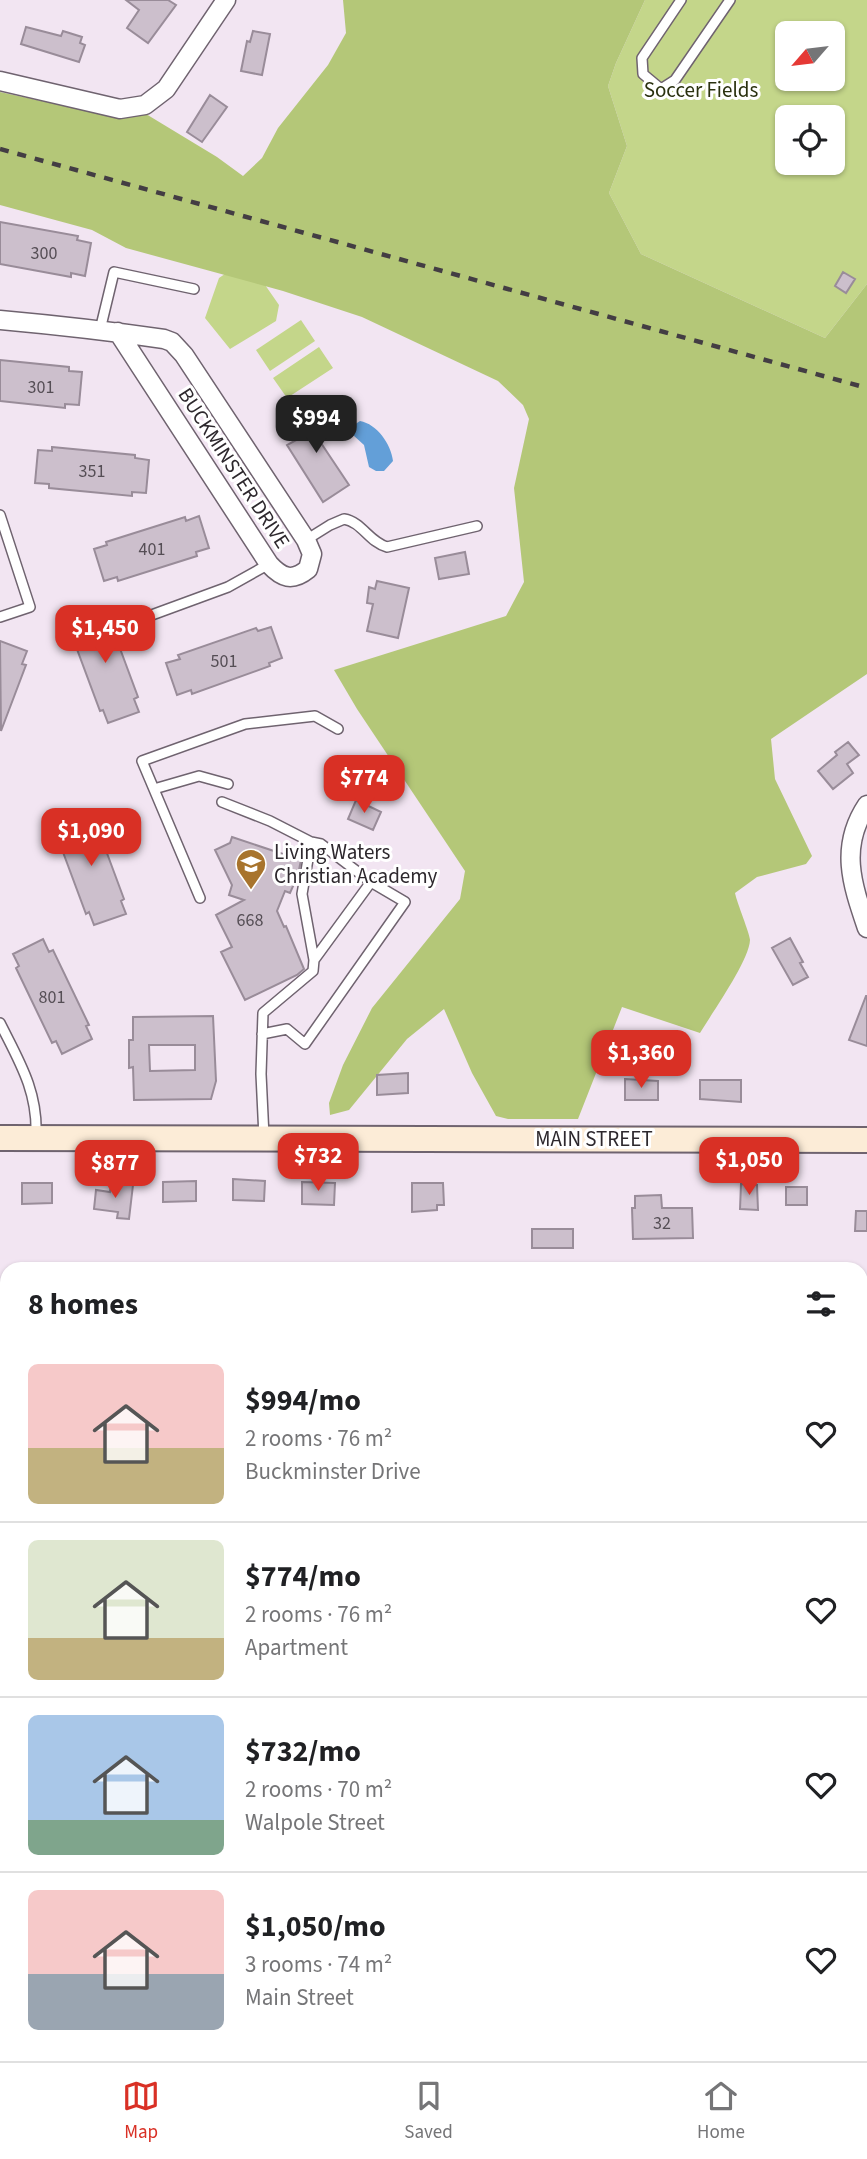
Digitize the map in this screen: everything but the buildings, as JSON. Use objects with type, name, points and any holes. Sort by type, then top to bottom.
[{"type":"main road","name":"MAIN STREET","points":[[0,1138],[867,1140]]},
{"type":"street","points":[[0,81],[115,109],[141,107],[155,100],[166,89],[226,0]]},
{"type":"street","name":"BUCKMINSTER DRIVE","points":[[0,320],[109,331],[164,339],[178,348],[306,540],[312,554],[312,562],[303,573],[296,578],[288,578],[268,564],[109,331]]},
{"type":"street","points":[[867,804],[856,822],[849,852],[850,868],[867,928]]},
{"type":"lane","points":[[681,0],[642,58],[643,74],[661,89],[676,80],[730,0]]},
{"type":"lane","points":[[109,331],[114,272],[194,289]]},
{"type":"lane","points":[[0,515],[30,607],[0,617]]},
{"type":"lane","points":[[306,540],[330,524],[344,519],[351,521],[374,541],[387,547],[477,526]]},
{"type":"lane","points":[[149,616],[235,584],[268,564]]},
{"type":"lane","points":[[200,898],[142,761],[245,724],[315,716],[338,729]]},
{"type":"lane","points":[[154,789],[200,776],[228,784]]},
{"type":"lane","points":[[222,802],[321,844],[372,882],[405,902],[305,1044],[287,1029],[262,1034]]},
{"type":"lane","points":[[264,1138],[261,1074],[263,1013],[313,971],[314,960],[302,894],[311,842]]},
{"type":"lane","points":[[314,960],[372,882]]},
{"type":"lane","points":[[0,1023],[32,1091],[37,1116],[36,1138]]},
{"type":"green space","points":[[343,0],[645,0],[608,86],[627,146],[609,193],[641,254],[825,338],[867,284],[867,674],[771,739],[775,779],[812,856],[806,864],[757,877],[735,893],[750,940],[748,949],[737,973],[700,1033],[622,1007],[578,1119],[508,1119],[496,1116],[472,1073],[444,1009],[407,1039],[349,1110],[330,1115],[329,1103],[343,1065],[372,1008],[460,899],[465,871],[334,670],[506,616],[524,582],[514,488],[529,419],[523,405],[498,381],[362,317],[283,291],[126,248],[92,230],[0,205],[0,92],[74,108],[146,114],[243,176],[262,158],[278,128],[328,65],[346,33]]},
{"type":"green space","name":"Soccer Fields","points":[[645,0],[867,0],[867,284],[825,338],[641,254],[609,193],[627,146],[608,86]]},
{"type":"green space","points":[[247,259],[279,305],[276,321],[230,349],[205,318],[219,278]]},
{"type":"green space","points":[[301,320],[315,341],[270,371],[256,350]]},
{"type":"green space","points":[[319,347],[333,368],[287,398],[273,378]]},
{"type":"water","points":[[360,421],[377,430],[389,448],[393,461],[384,471],[369,467],[364,445],[353,435],[354,425]]},
{"type":"railway","points":[[0,149],[867,388]]},
{"type":"place","name":"Living Waters Christian Academy","points":[[251,891]]}]
